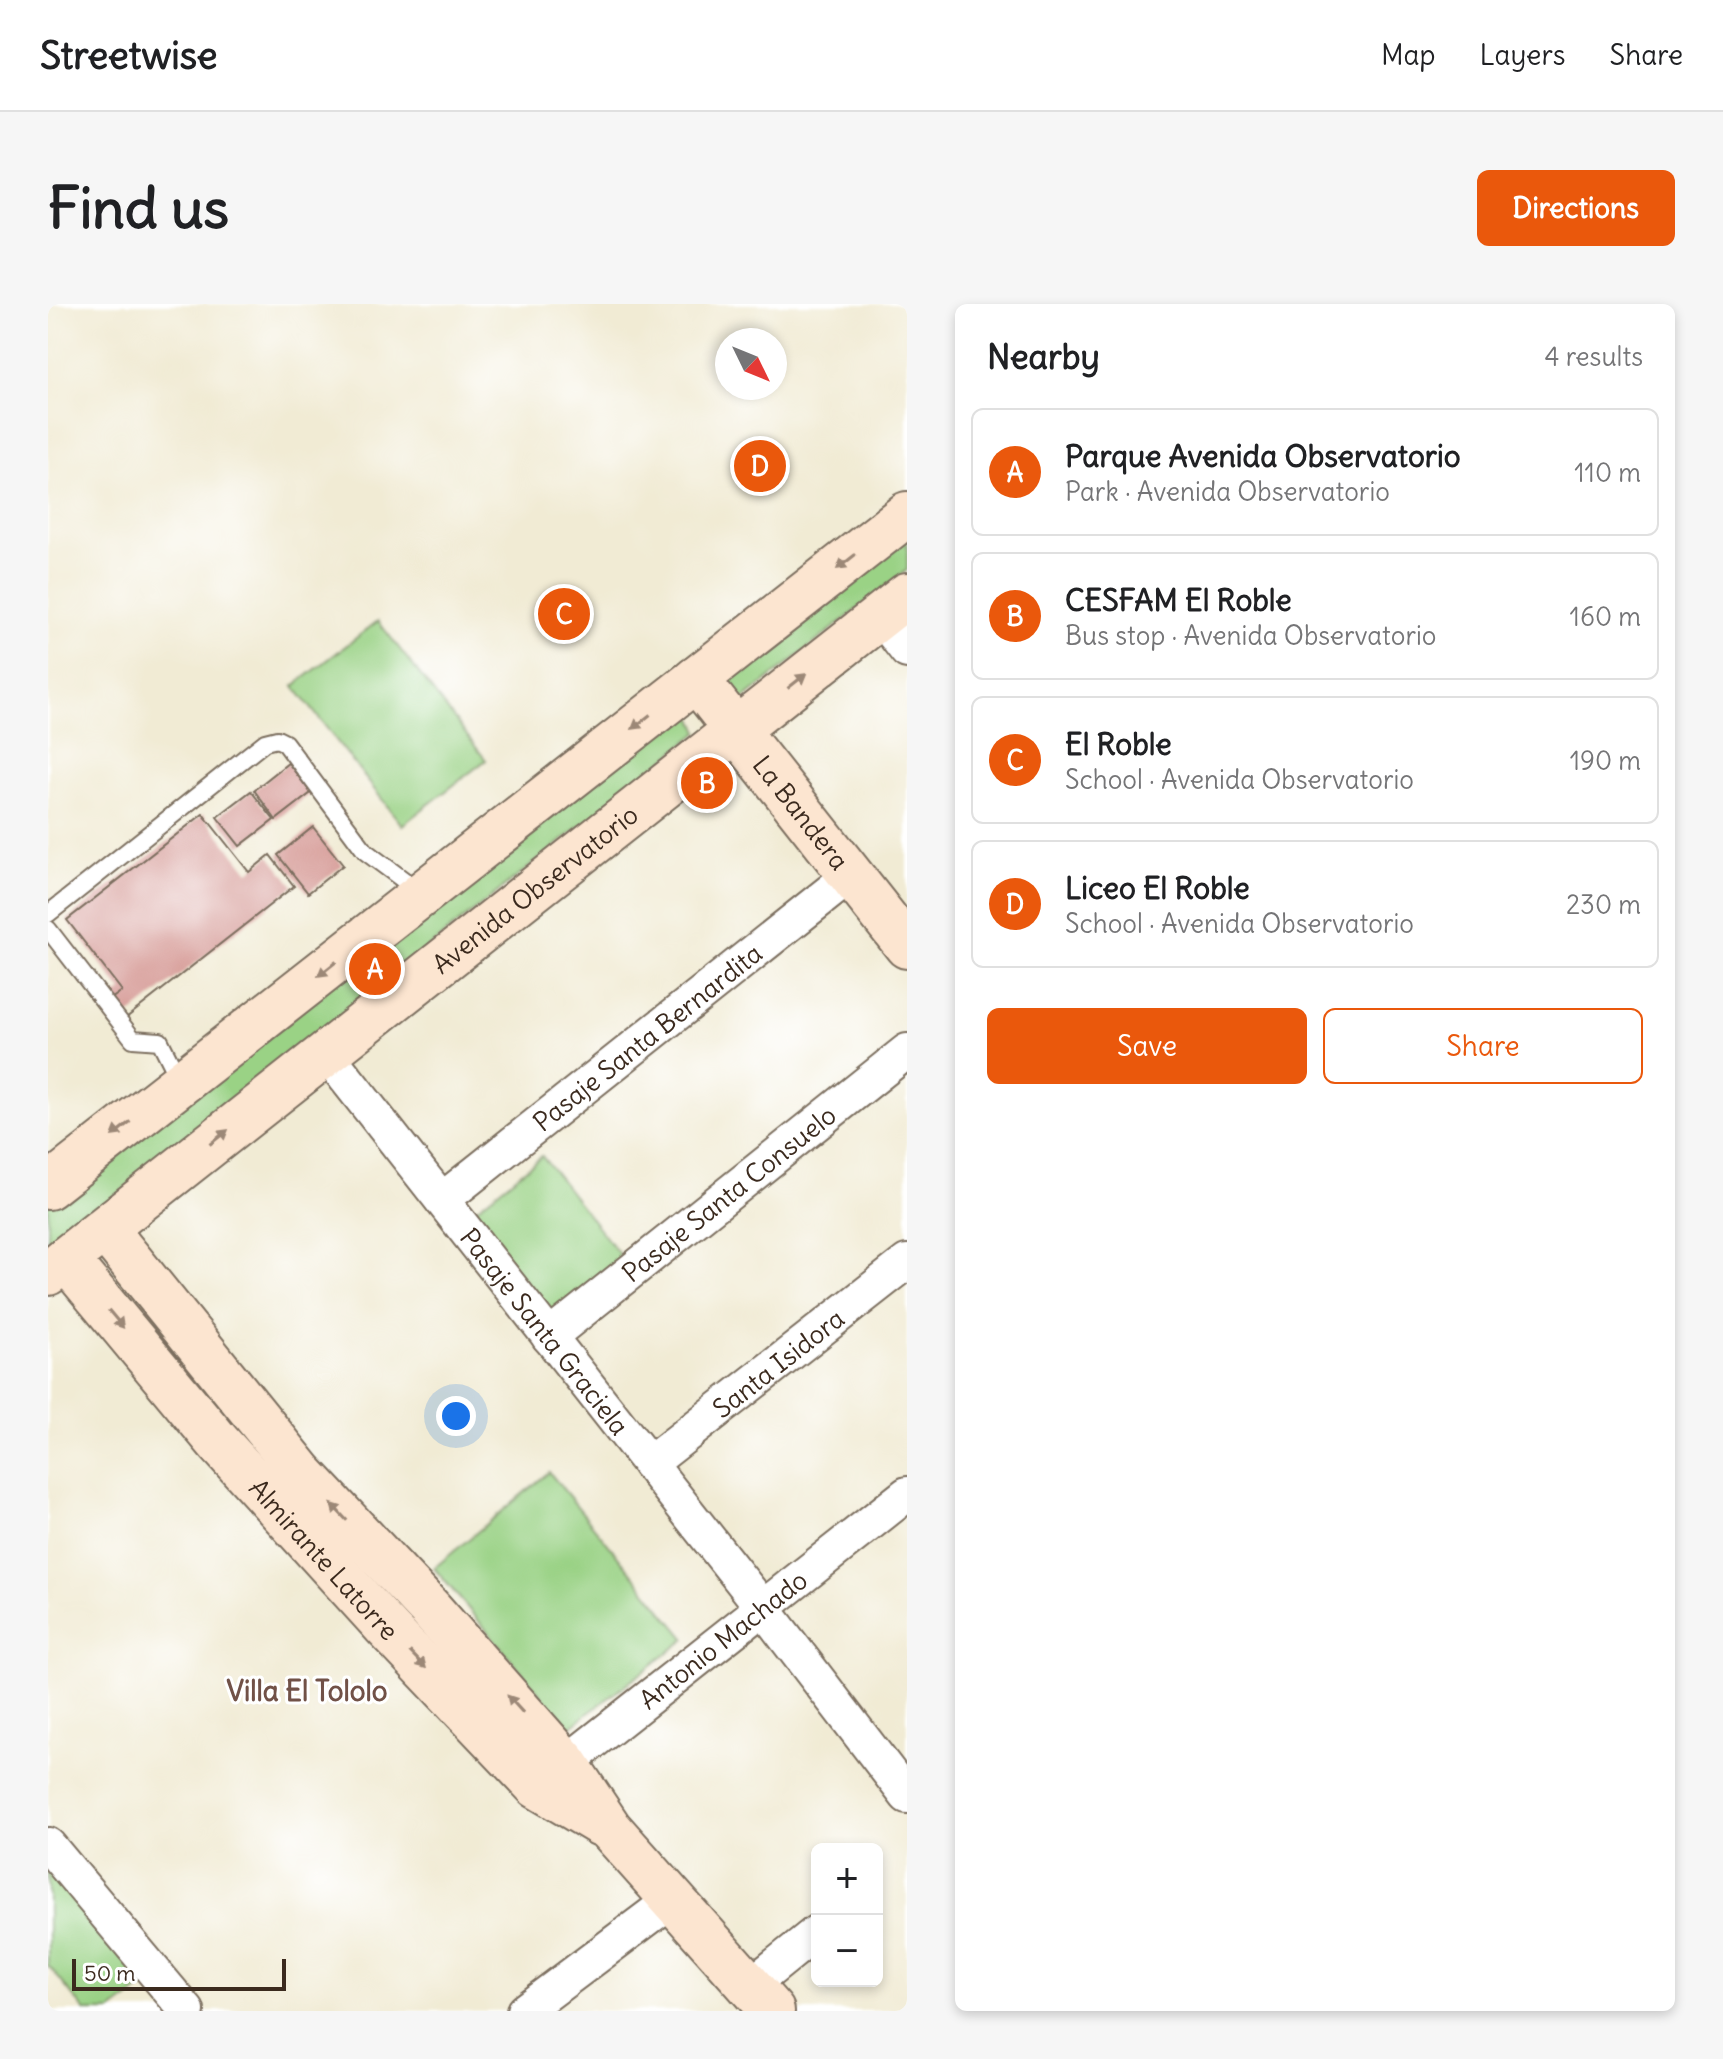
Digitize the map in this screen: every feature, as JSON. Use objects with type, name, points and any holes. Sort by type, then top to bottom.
[{"type":"main road","points":[[48,1187],[907,514]]},
{"type":"main road","name":"Avenida Observatorio","points":[[57,1266],[893,605]]},
{"type":"main road","name":"La Bandera","points":[[696,679],[907,946]]},
{"type":"main road","name":"Almirante Latorre","points":[[105,1229],[302,1473],[430,1609],[552,1774]]},
{"type":"main road","name":"Almirante Latorre","points":[[57,1266],[374,1614],[610,1829],[761,1998]]},
{"type":"street","points":[[893,605],[907,651]]},
{"type":"street","name":"Pasaje Santa Bernardita","points":[[442,1200],[851,875]]},
{"type":"street","name":"Pasaje Santa Consuelo","points":[[549,1337],[907,1051]]},
{"type":"street","name":"Pasaje Santa Graciela","points":[[326,1053],[907,1796]]},
{"type":"street","name":"Santa Isidora","points":[[649,1464],[907,1262]]},
{"type":"street","name":"Antonio Machado","points":[[552,1774],[907,1494]]},
{"type":"street","points":[[48,1845],[187,2011]]},
{"type":"street","points":[[532,2009],[673,1899]]},
{"type":"street","points":[[761,1998],[811,1939]]},
{"type":"lane","points":[[48,914],[265,742],[277,739],[285,743],[366,852],[422,894]]},
{"type":"lane","points":[[48,929],[133,1039],[160,1041],[181,1082]]},
{"type":"green space","points":[[907,539],[907,570],[741,701],[725,682]]},
{"type":"green space","points":[[378,621],[486,760],[402,825],[294,686]]},
{"type":"green space","points":[[686,703],[699,732],[48,1250],[48,1205]]},
{"type":"green space","points":[[542,1156],[623,1259],[551,1316],[470,1213]]},
{"type":"green space","points":[[549,1472],[686,1639],[569,1728],[434,1568]]},
{"type":"green space","points":[[48,1859],[148,1984],[112,2011],[85,2011],[48,1965]]},
{"type":"building","points":[[288,763],[311,793],[276,820],[254,790]]},
{"type":"building","points":[[251,791],[274,820],[240,846],[217,817]]},
{"type":"building","points":[[203,814],[249,872],[270,855],[294,886],[126,1018],[111,999],[122,991],[67,920]]},
{"type":"building","points":[[313,827],[343,865],[308,893],[278,855]]},
{"type":"place","name":"Liceo El Roble","points":[[760,466]]},
{"type":"place","name":"El Roble","points":[[564,614]]},
{"type":"place","name":"CESFAM El Roble","points":[[707,783]]},
{"type":"place","name":"Parque Avenida Observatorio","points":[[375,969]]},
{"type":"district","name":"Villa El Tololo","points":[[307,1691]]}]
